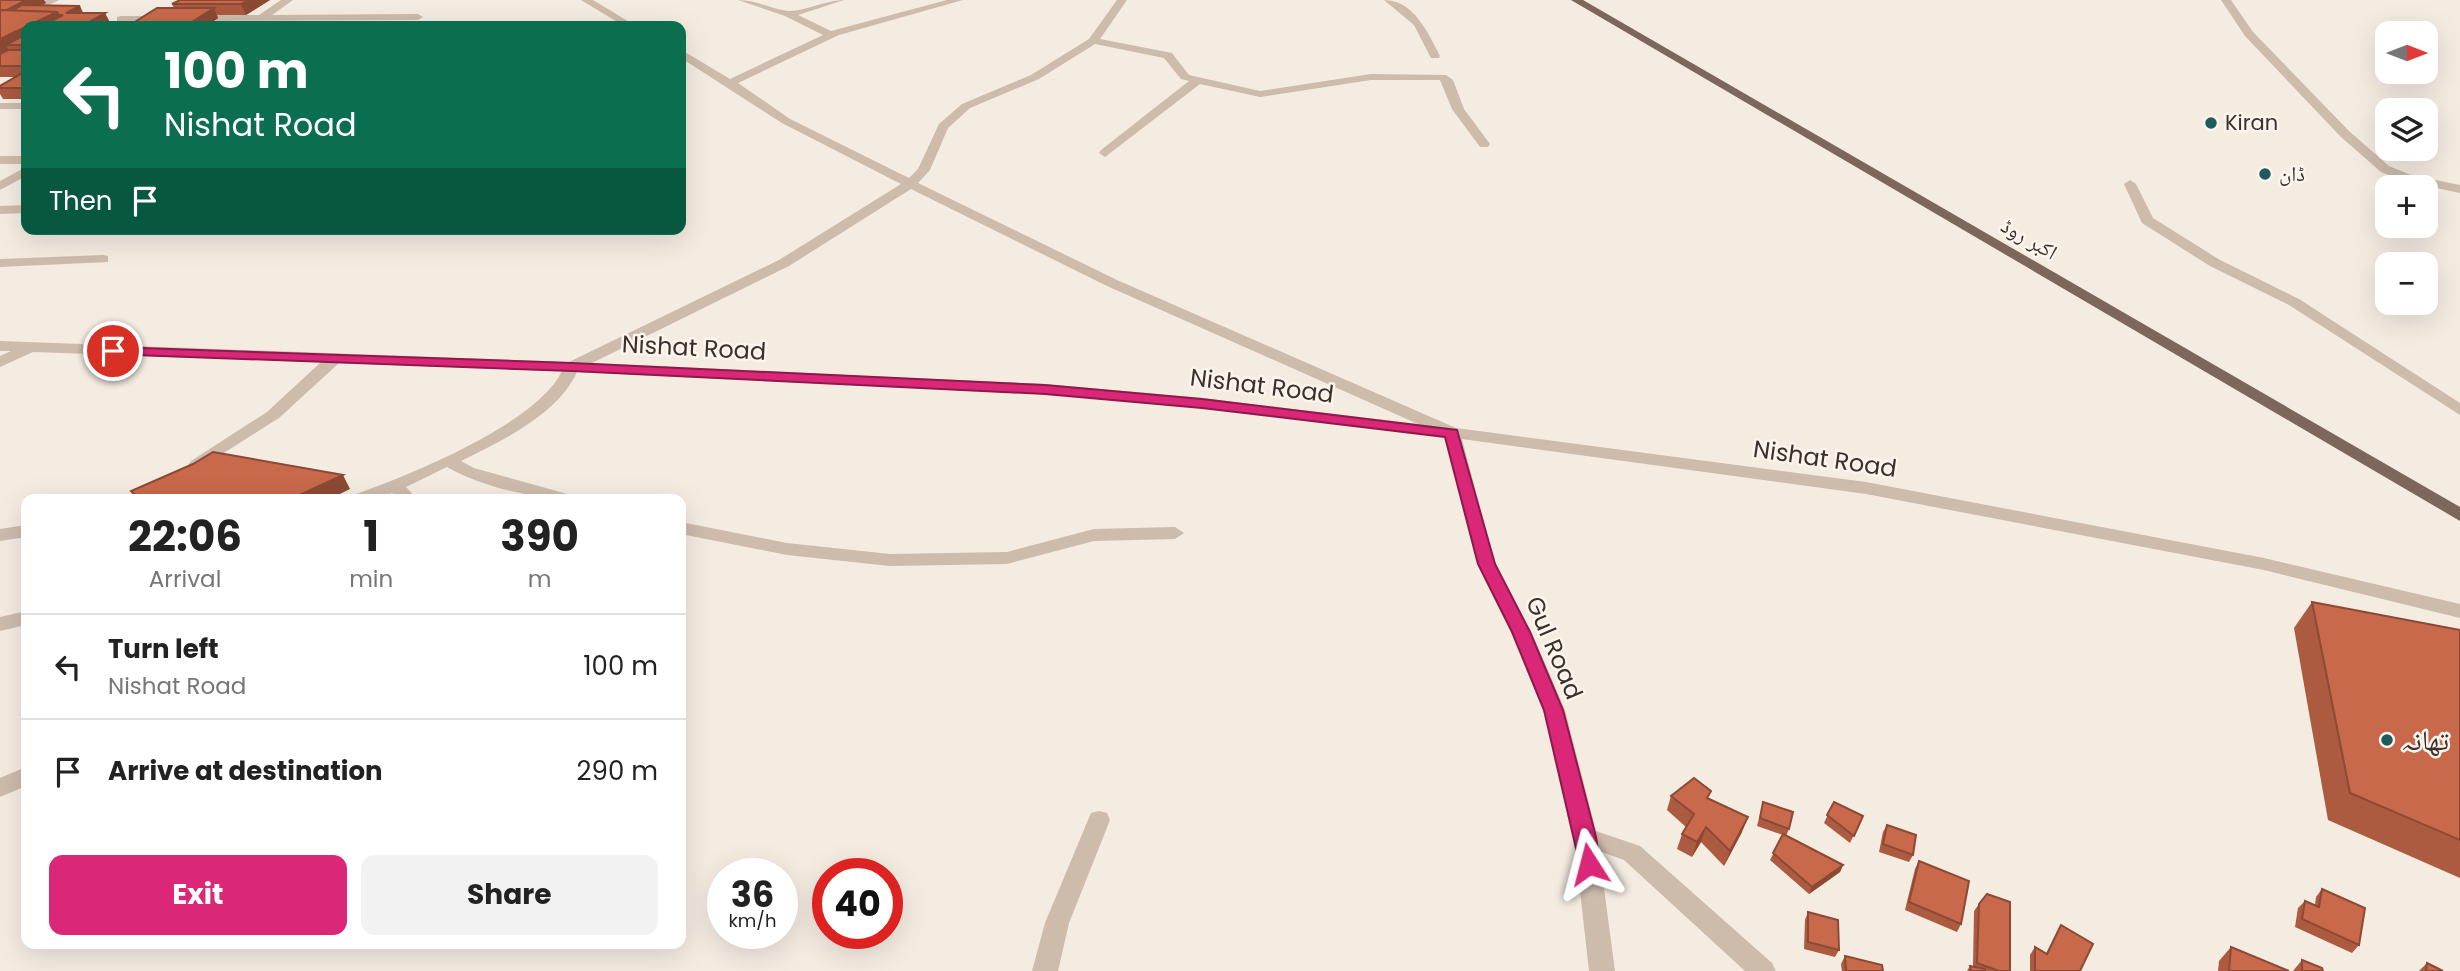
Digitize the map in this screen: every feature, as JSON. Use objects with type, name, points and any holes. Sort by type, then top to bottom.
[{"type":"main road","name":"اکبر روڈ","points":[[1576,0],[2460,515]]},
{"type":"street","points":[[0,26],[54,0]]},
{"type":"street","points":[[256,21],[288,0]]},
{"type":"street","points":[[586,0],[622,21]]},
{"type":"street","points":[[743,0],[789,15],[831,35]]},
{"type":"street","points":[[789,15],[839,0]]},
{"type":"street","points":[[730,83],[831,35],[940,2],[958,0]]},
{"type":"street","points":[[401,492],[449,461],[505,433],[562,388],[572,367],[784,263],[910,184],[923,170],[943,126],[966,106],[1035,77],[1093,41],[1122,0]]},
{"type":"street","points":[[1389,0],[1418,23],[1435,56]]},
{"type":"street","points":[[2226,0],[2249,34],[2345,134],[2385,169],[2407,178],[2460,189]]},
{"type":"street","points":[[190,18],[418,17]]},
{"type":"street","points":[[121,19],[176,19]]},
{"type":"street","points":[[1093,41],[1168,55],[1185,77],[1259,94],[1371,77],[1442,77],[1447,80],[1458,109],[1484,144]]},
{"type":"street","points":[[686,57],[786,121],[910,184],[1112,283],[1452,433]]},
{"type":"street","points":[[1105,153],[1198,80]]},
{"type":"street","points":[[0,106],[21,106]]},
{"type":"street","points":[[0,160],[21,160]]},
{"type":"street","points":[[0,186],[21,174]]},
{"type":"street","points":[[2130,184],[2147,220],[2216,262],[2294,302],[2460,410]]},
{"type":"street","points":[[0,210],[21,209]]},
{"type":"street","points":[[0,263],[103,259]]},
{"type":"street","name":"Nishat Road","points":[[0,346],[572,367],[1045,389],[1202,403],[1866,488],[2264,564],[2460,611]]},
{"type":"street","points":[[0,362],[31,348]]},
{"type":"street","points":[[186,472],[273,415],[334,359]]},
{"type":"street","name":"Gul Road","points":[[1452,433],[1486,564],[1521,632],[1554,710],[1586,837],[1602,971]]},
{"type":"street","points":[[449,461],[468,472],[547,494]]},
{"type":"street","points":[[686,529],[787,550],[890,560],[1007,558],[1094,536],[1175,533]]},
{"type":"street","points":[[0,535],[21,532]]},
{"type":"street","points":[[0,624],[21,619]]},
{"type":"street","points":[[0,789],[21,778]]},
{"type":"street","points":[[1045,971],[1057,923],[1100,820]]},
{"type":"street","points":[[1586,837],[1632,853],[1763,971]]},
{"type":"building","points":[[0,0],[26,0],[5,11],[0,10]]},
{"type":"building","points":[[180,0],[249,0],[241,4],[172,4]]},
{"type":"building","points":[[22,5],[80,6],[66,13],[105,13],[91,21],[52,21],[63,15],[57,12],[11,11]]},
{"type":"building","points":[[157,8],[214,8],[193,21],[136,21]]},
{"type":"building","points":[[0,10],[57,12],[38,21],[21,21],[21,29],[0,39]]},
{"type":"building","points":[[21,37],[21,45],[6,45]]},
{"type":"building","points":[[8,50],[21,50],[21,66],[0,66],[0,54]]},
{"type":"building","points":[[21,74],[21,88],[0,86]]},
{"type":"building","points":[[213,452],[343,475],[302,494],[134,494],[131,491],[193,464]]},
{"type":"building","name":"تھانہ","points":[[2312,602],[2460,630],[2460,840],[2350,793]]},
{"type":"building","points":[[1694,778],[1711,791],[1707,798],[1748,817],[1730,851],[1706,827],[1697,842],[1682,834],[1694,814],[1671,796]]},
{"type":"building","points":[[1763,802],[1793,812],[1789,829],[1760,818]]},
{"type":"building","points":[[1834,802],[1863,816],[1854,836],[1827,815]]},
{"type":"building","points":[[1887,825],[1916,835],[1913,855],[1883,844]]},
{"type":"building","points":[[1783,834],[1843,865],[1812,887],[1773,853]]},
{"type":"building","points":[[1919,861],[1969,881],[1961,924],[1909,902]]},
{"type":"building","points":[[2322,889],[2365,908],[2359,945],[2302,919],[2305,901],[2319,907]]},
{"type":"building","points":[[1987,894],[2010,902],[2010,971],[1999,971],[1977,963],[1979,904]]},
{"type":"building","points":[[1808,912],[1838,920],[1839,950],[1808,942]]},
{"type":"building","points":[[2061,925],[2093,944],[2080,971],[2035,971],[2035,947],[2047,954]]},
{"type":"building","points":[[2231,947],[2289,971],[2229,971]]},
{"type":"building","points":[[1845,956],[1882,965],[1883,971],[1846,971]]},
{"type":"building","points":[[2302,960],[2322,968],[2323,971],[2302,971]]},
{"type":"building","points":[[2427,963],[2443,971],[2426,971]]},
{"type":"building","points":[[1970,966],[1985,969],[1985,971],[1971,971]]},
{"type":"place","name":"Kiran","points":[[2211,123]]},
{"type":"place","name":"ڈان","points":[[2265,174]]},
{"type":"place","name":"تھانہ","points":[[2387,740]]},
{"type":"route","points":[[113,351],[572,367],[1045,389],[1202,403],[1452,433],[1486,564],[1521,632],[1554,710],[1586,837],[1589,864]]}]
